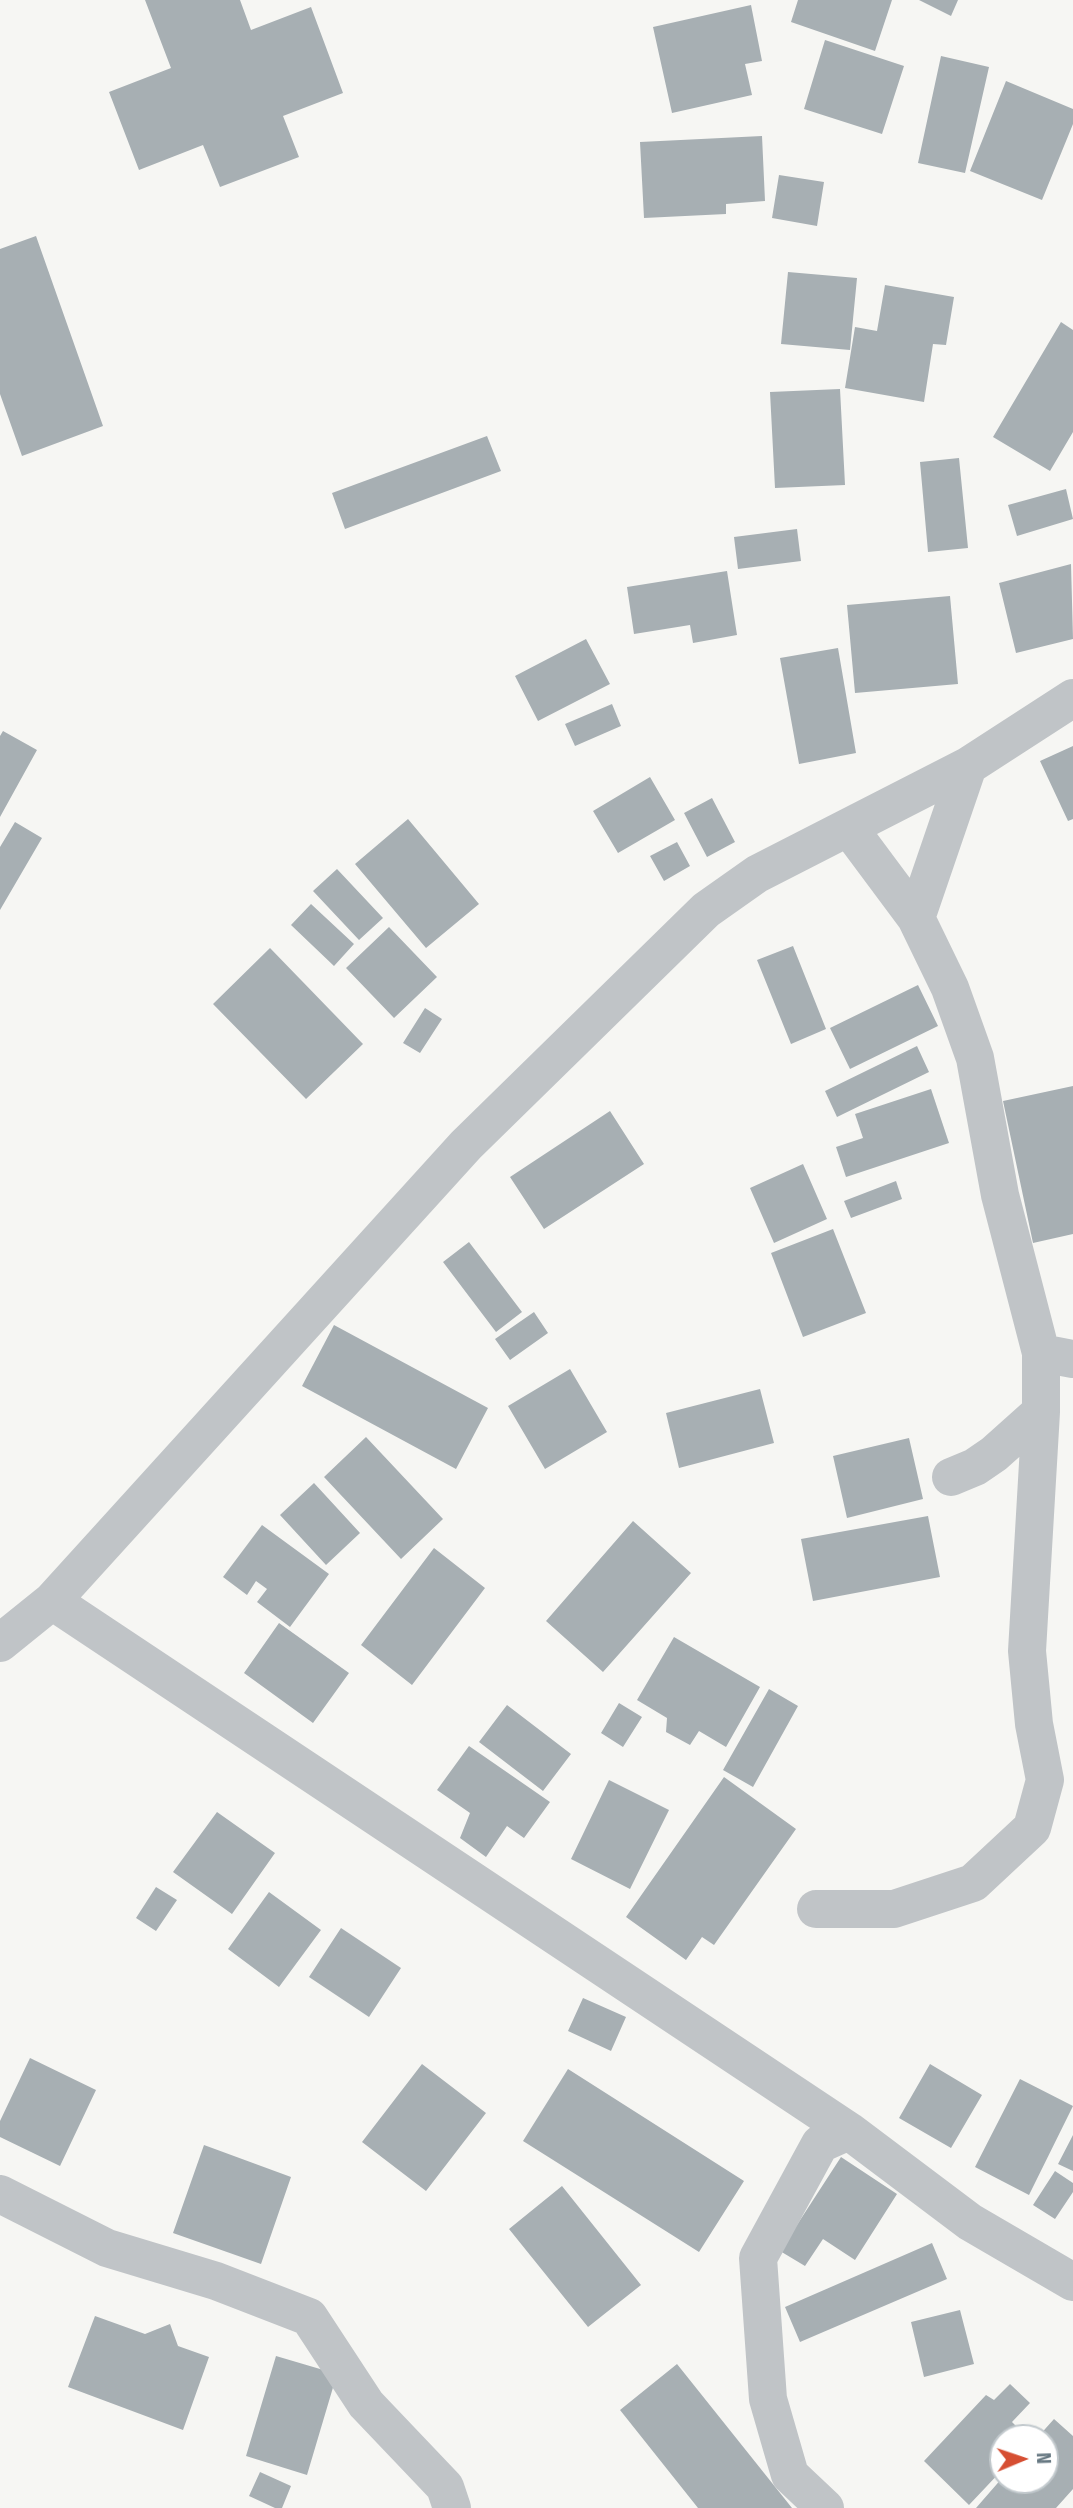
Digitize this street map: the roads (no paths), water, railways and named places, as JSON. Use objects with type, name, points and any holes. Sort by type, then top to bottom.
[{"type":"street","points":[[0,1643],[52,1601],[466,1144],[706,910],[757,874],[968,766],[1073,698]]},
{"type":"street","points":[[916,918],[968,766]]},
{"type":"street","points":[[816,1909],[894,1909],[973,1883],[1032,1828],[1045,1780],[1058,1762],[1027,1651],[1041,1412],[1057,1356],[1000,1195],[975,1058],[950,988],[916,918],[849,828]]},
{"type":"street","points":[[951,1477],[975,1468],[1041,1412]]},
{"type":"street","points":[[52,1601],[849,2131],[970,2222],[1073,2282]]},
{"type":"street","points":[[825,2508],[790,2475],[768,2399],[758,2258],[820,2144],[849,2131]]},
{"type":"street","points":[[0,2194],[107,2248],[216,2281],[309,2317],[366,2404],[444,2487],[452,2508]]}]
